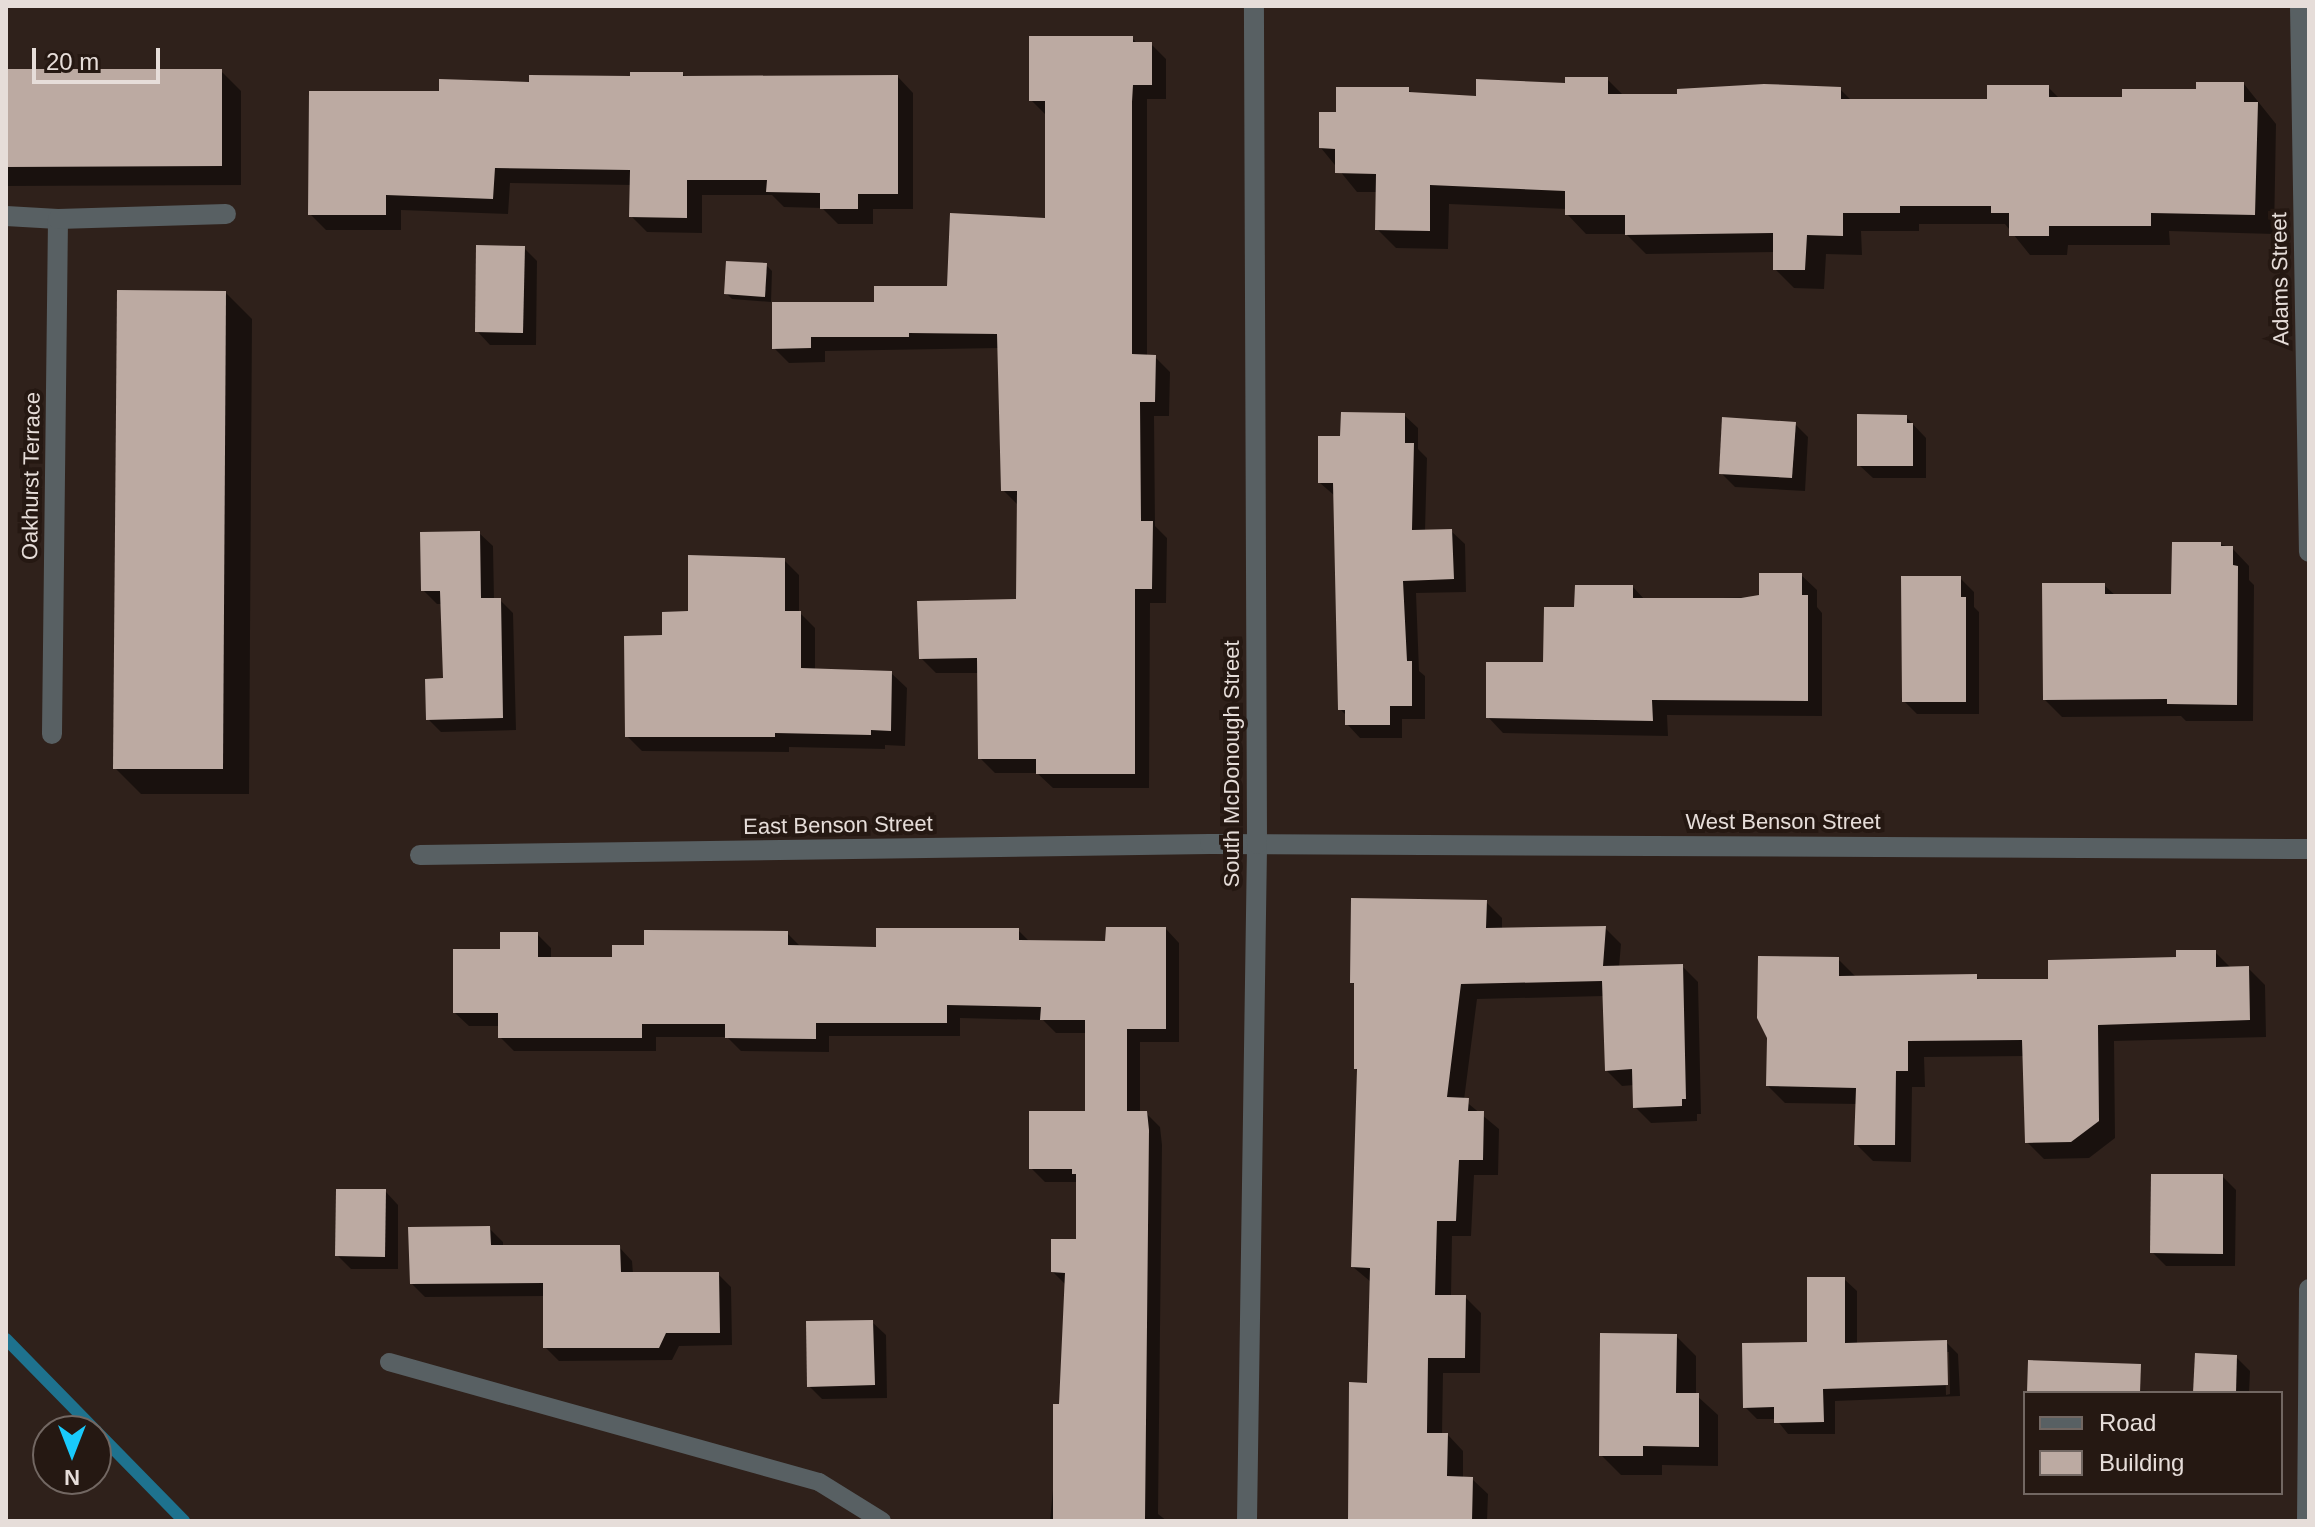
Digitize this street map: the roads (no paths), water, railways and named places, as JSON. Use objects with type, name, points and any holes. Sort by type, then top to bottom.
[{"type":"street","name":"South McDonough Street","points":[[1247,1521],[1257,844],[1254,6]]},
{"type":"street","name":"Adams Street","points":[[2300,6],[2309,552]]},
{"type":"street","points":[[6,216],[58,219],[226,214]]},
{"type":"street","name":"Oakhurst Terrace","points":[[52,734],[58,219]]},
{"type":"street","name":"West Benson Street","points":[[1257,844],[2309,849]]},
{"type":"street","name":"East Benson Street","points":[[420,855],[1257,844]]},
{"type":"street","points":[[2307,1521],[2309,1289]]},
{"type":"lane","points":[[389,1362],[819,1482],[882,1521]]},
{"type":"waterway","points":[[6,1339],[80,1415]]},
{"type":"waterway","points":[[112,1447],[184,1521]]}]
